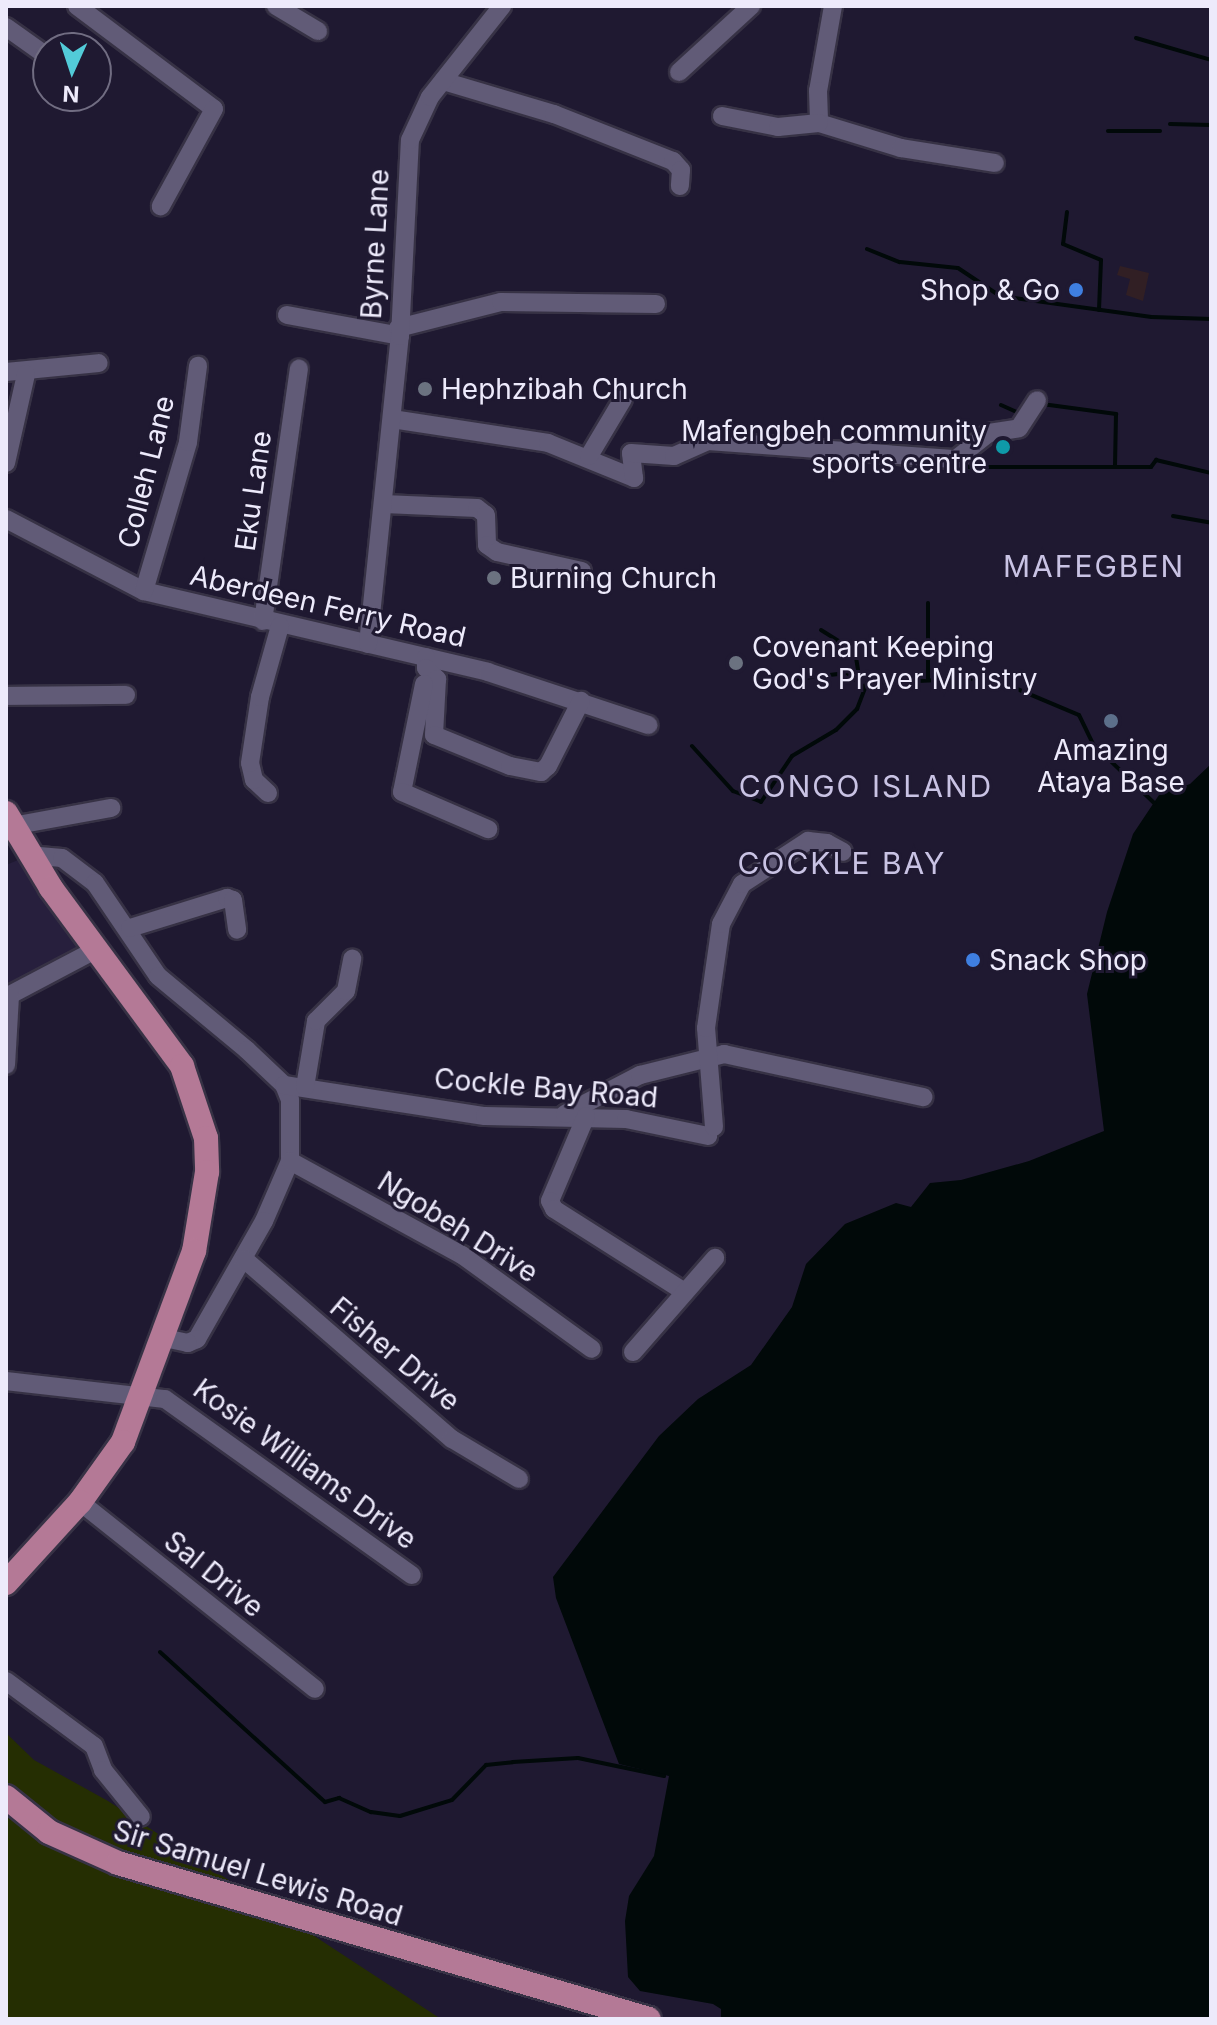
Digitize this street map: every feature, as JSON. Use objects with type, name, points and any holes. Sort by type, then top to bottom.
[{"type":"main road","points":[[6,1583],[80,1502],[155,1396],[165,1338],[203,1212],[206,1138],[182,1066],[28,855],[9,820]]},
{"type":"main road","name":"Sir Samuel Lewis Road","points":[[6,1797],[49,1832],[86,1852],[649,2019]]},
{"type":"street","points":[[77,6],[214,109],[161,206]]},
{"type":"street","points":[[276,6],[318,31]]},
{"type":"street","name":"Byrne Lane","points":[[368,644],[392,419],[410,140],[418,117],[502,6]]},
{"type":"street","points":[[679,72],[751,6]]},
{"type":"street","points":[[819,123],[818,91],[833,6]]},
{"type":"street","points":[[6,27],[32,45]]},
{"type":"street","points":[[443,81],[554,114],[673,161],[681,170],[680,186]]},
{"type":"street","points":[[722,116],[778,127],[819,123],[901,148],[995,163]]},
{"type":"street","points":[[287,315],[399,332],[501,302],[656,304]]},
{"type":"street","points":[[6,372],[26,374],[99,363]]},
{"type":"street","name":"Colleh Lane","points":[[144,591],[188,442],[198,366]]},
{"type":"street","name":"Eku Lane","points":[[268,793],[254,780],[250,763],[272,623],[299,369]]},
{"type":"street","points":[[6,463],[26,374]]},
{"type":"street","points":[[589,456],[623,399]]},
{"type":"street","points":[[392,419],[512,435],[589,456],[634,478],[631,453],[674,456],[708,441],[956,459],[989,433],[1019,428],[1037,400]]},
{"type":"street","points":[[384,504],[477,508],[486,515],[487,545],[497,552],[582,571]]},
{"type":"street","name":"Aberdeen Ferry Road","points":[[6,519],[144,591],[368,644],[426,663],[581,701],[648,725]]},
{"type":"street","points":[[426,663],[437,679],[434,735],[530,772],[548,766],[581,701]]},
{"type":"street","points":[[426,663],[402,792],[488,829]]},
{"type":"street","points":[[6,696],[126,695]]},
{"type":"street","points":[[9,820],[111,808]]},
{"type":"street","points":[[707,1056],[714,947],[742,884],[808,841],[827,843],[843,852]]},
{"type":"street","points":[[28,855],[62,858],[76,867],[130,928],[158,976],[284,1085],[292,1117],[290,1161],[244,1259],[197,1339],[188,1343],[165,1338]]},
{"type":"street","points":[[130,928],[227,898],[233,900],[237,930]]},
{"type":"street","points":[[6,1065],[8,997],[95,950]]},
{"type":"street","points":[[305,1087],[316,1021],[346,991],[352,959]]},
{"type":"street","points":[[563,1115],[640,1075],[724,1054],[923,1097]]},
{"type":"street","name":"Cockle Bay Road","points":[[284,1085],[485,1116],[586,1116],[711,1132],[707,1056]]},
{"type":"street","points":[[586,1116],[550,1201],[554,1209],[683,1291]]},
{"type":"street","name":"Ngobeh Drive","points":[[290,1161],[462,1255],[592,1349]]},
{"type":"street","points":[[633,1352],[683,1291],[715,1258]]},
{"type":"street","name":"Fisher Drive","points":[[244,1259],[452,1439],[519,1479]]},
{"type":"street","points":[[6,1381],[73,1391],[155,1396]]},
{"type":"street","name":"Kosie Williams Drive","points":[[155,1396],[412,1575]]},
{"type":"street","name":"Sal Drive","points":[[80,1502],[315,1689]]},
{"type":"street","points":[[6,1681],[94,1746],[103,1770],[141,1817]]},
{"type":"shaded area","points":[[1120,266],[1149,273],[1143,301],[1126,295],[1130,279],[1117,275]]},
{"type":"shaded area","points":[[1211,764],[1211,2019],[721,2019],[721,2009],[713,2004],[640,1991],[628,1977],[625,1921],[629,1896],[654,1856],[669,1776],[619,1764],[556,1598],[553,1577],[659,1436],[698,1399],[751,1365],[792,1307],[806,1264],[845,1224],[896,1203],[911,1207],[930,1183],[961,1180],[1029,1161],[1104,1131],[1087,994],[1107,912],[1133,834],[1159,795],[1190,784]]},
{"type":"shaded area","points":[[18,860],[77,947],[39,972],[6,985],[6,865]]},
{"type":"green space","points":[[6,1733],[34,1760],[108,1801],[441,2019],[6,2019]]},
{"type":"waterway","points":[[1136,38],[1211,60]]},
{"type":"waterway","points":[[1170,124],[1211,125]]},
{"type":"waterway","points":[[1108,131],[1160,131]]},
{"type":"waterway","points":[[1067,212],[1063,244],[1101,260],[1099,310]]},
{"type":"waterway","points":[[867,249],[900,262],[958,268],[1000,296],[1152,317],[1211,319]]},
{"type":"waterway","points":[[1042,404],[1116,414],[1115,465]]},
{"type":"waterway","points":[[1001,405],[1021,414]]},
{"type":"waterway","points":[[956,467],[1151,467],[1156,460],[1211,473]]},
{"type":"waterway","points":[[1173,516],[1211,523]]},
{"type":"waterway","points":[[928,603],[928,678]]},
{"type":"waterway","points":[[821,630],[855,651],[859,677]]},
{"type":"waterway","points":[[795,679],[847,673],[864,687]]},
{"type":"waterway","points":[[692,746],[733,791],[761,802],[792,756],[836,730],[857,709],[867,683],[991,678],[1079,715],[1093,744],[1154,803]]},
{"type":"waterway","points":[[160,1652],[325,1802],[339,1798],[371,1812],[400,1816],[452,1800],[486,1765],[513,1762],[578,1758],[664,1776]]},
{"type":"place","name":"Shop & Go","points":[[1076,290]]},
{"type":"place","name":"Hephzibah Church","points":[[425,389]]},
{"type":"place","name":"Mafengbeh community sports centre","points":[[1003,447]]},
{"type":"place","name":"Burning Church","points":[[494,578]]},
{"type":"place","name":"Covenant Keeping God's Prayer Ministry","points":[[736,663]]},
{"type":"place","name":"Amazing Ataya Base","points":[[1111,721]]},
{"type":"place","name":"Snack Shop","points":[[973,960]]},
{"type":"district","name":"MAFEGBEN","points":[[1094,566]]},
{"type":"district","name":"CONGO ISLAND","points":[[866,786]]},
{"type":"district","name":"COCKLE BAY","points":[[842,863]]}]
